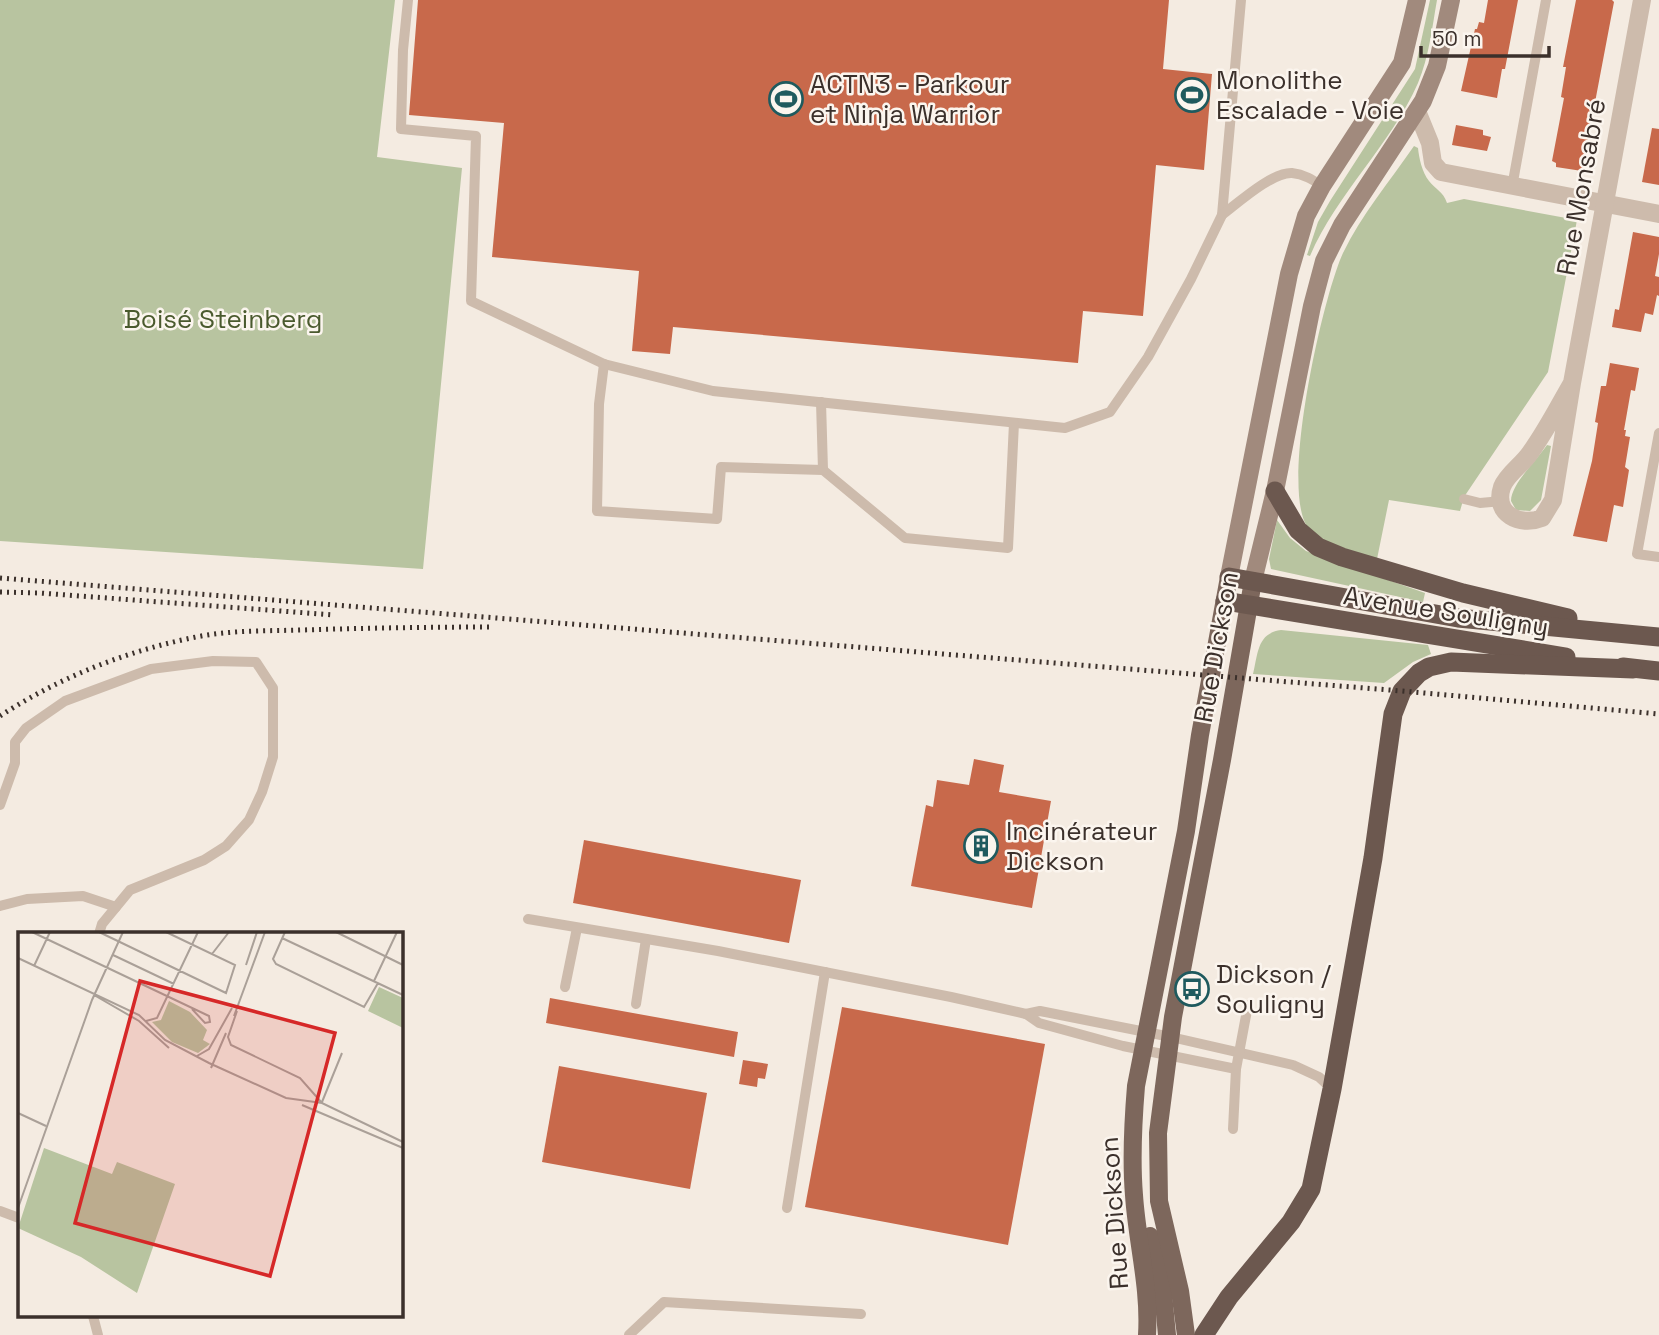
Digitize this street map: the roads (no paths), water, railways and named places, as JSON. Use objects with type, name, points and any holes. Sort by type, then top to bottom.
[{"type":"highway","points":[[1275,491],[1302,536],[1318,547],[1342,557],[1462,593],[1651,637]]},
{"type":"highway","name":"Avenue Souligny","points":[[1229,577],[1458,618],[1651,637]]},
{"type":"highway","name":"Avenue Souligny","points":[[1225,601],[1633,669],[1659,671]]},
{"type":"highway","points":[[1204,1335],[1228,1297],[1297,1214],[1311,1189],[1332,1089],[1375,847],[1393,714],[1402,691],[1419,673],[1429,667],[1451,662],[1633,669]]},
{"type":"main road","name":"Rue Dickson","points":[[1147,1335],[1146,1287],[1133,1168],[1136,1086],[1186,831],[1200,735],[1229,577],[1289,274],[1300,231],[1322,186],[1398,72],[1410,39],[1417,0]]},
{"type":"main road","name":"Rue Dickson","points":[[1186,1335],[1180,1291],[1163,1221],[1157,1181],[1158,1133],[1170,1046],[1253,581],[1324,261],[1342,225],[1418,111],[1437,66],[1451,0]]},
{"type":"main road","points":[[1133,1168],[1163,1293],[1167,1335]]},
{"type":"street","name":"Rue Monsabré","points":[[1572,383],[1539,440],[1502,487],[1502,501],[1508,515],[1525,522],[1542,518],[1553,500],[1643,0]]},
{"type":"street","points":[[1418,111],[1430,143],[1435,168],[1449,175],[1659,214]]},
{"type":"lane","points":[[408,0],[403,50],[401,129],[476,136],[471,301],[604,364],[713,391],[1065,428],[1110,412],[1147,357],[1191,279],[1222,215],[1241,0]]},
{"type":"lane","points":[[1513,187],[1546,0]]},
{"type":"lane","points":[[1222,215],[1278,176],[1292,173],[1309,177],[1322,186]]},
{"type":"lane","points":[[604,364],[599,404],[597,511],[716,519],[721,467],[822,470],[905,538],[1008,548],[1014,423]]},
{"type":"lane","points":[[821,402],[822,470]]},
{"type":"lane","points":[[1659,433],[1637,554],[1659,557]]},
{"type":"lane","points":[[1464,499],[1480,503],[1502,501]]},
{"type":"lane","points":[[0,805],[15,762],[15,742],[26,728],[65,701],[151,669],[213,661],[256,662],[273,688],[273,757],[262,792],[249,820],[226,846],[204,860],[130,890],[102,923],[100,932]]},
{"type":"lane","points":[[0,906],[27,899],[83,896],[116,907]]},
{"type":"lane","points":[[528,919],[951,997],[1026,1014],[1039,1023],[1170,1046],[1238,1052],[1306,1069],[1332,1089]]},
{"type":"lane","points":[[565,987],[577,928]]},
{"type":"lane","points":[[636,1004],[646,939]]},
{"type":"lane","points":[[787,1208],[825,972]]},
{"type":"lane","points":[[1233,1129],[1238,1052],[1248,1005]]},
{"type":"lane","points":[[1026,1014],[1040,1011],[1170,1046],[1236,1069]]},
{"type":"lane","points":[[0,1210],[18,1218]]},
{"type":"lane","points":[[628,1335],[664,1302],[861,1314]]},
{"type":"lane","points":[[94,1318],[98,1335]]},
{"type":"railway","points":[[0,578],[1659,714]]},
{"type":"railway","points":[[0,592],[334,615]]},
{"type":"railway","points":[[0,716],[46,689],[94,667],[144,650],[196,637],[249,631],[494,627]]},
{"type":"place","name":"Monolithe Escalade - Voie","points":[[1192,95]]},
{"type":"place","name":"ACTN3 - Parkour et Ninja Warrior","points":[[786,99]]},
{"type":"place","name":"Incinérateur Dickson","points":[[981,846]]},
{"type":"place","name":"Dickson / Souligny","points":[[1192,989]]},
{"type":"park label","name":"Boisé Steinberg","points":[[223,319]]}]
